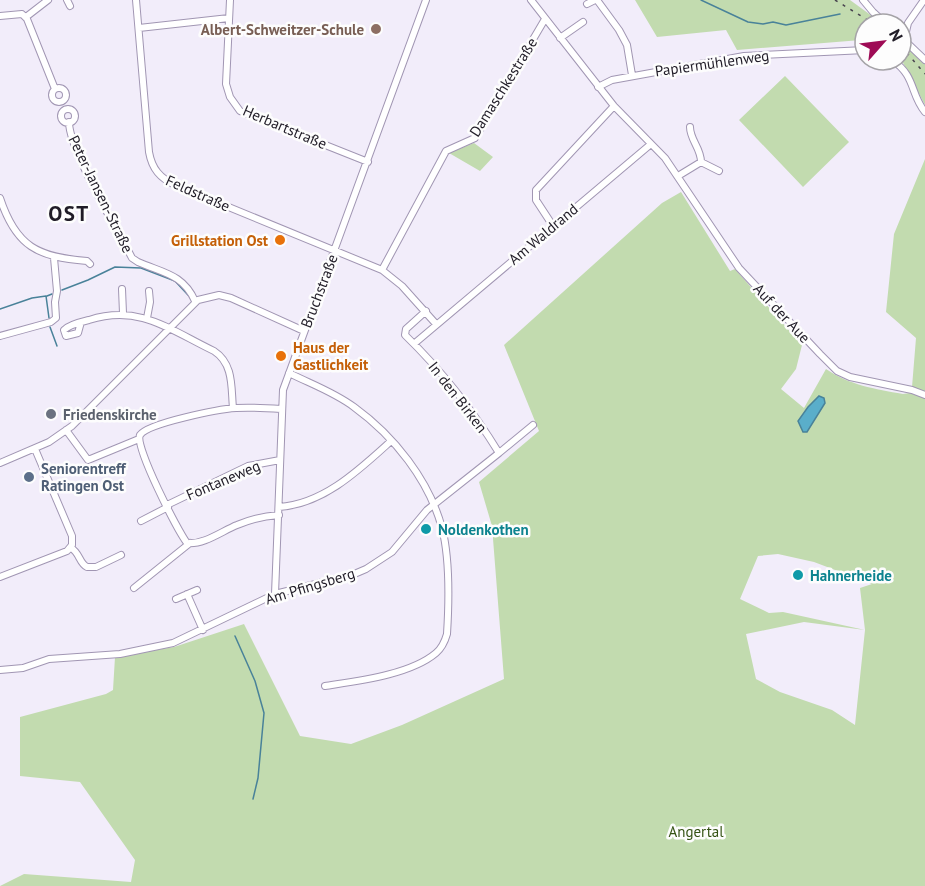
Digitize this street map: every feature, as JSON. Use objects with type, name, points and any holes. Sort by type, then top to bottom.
[{"type":"street","points":[[0,16],[18,14],[26,17],[48,0]]},
{"type":"street","name":"Feldstraße","points":[[136,0],[149,152],[155,170],[162,178],[175,185],[335,251]]},
{"type":"street","name":"Herbartstraße","points":[[230,0],[226,84],[230,97],[240,111],[368,162]]},
{"type":"street","name":"Bruchstraße","points":[[275,594],[284,390],[426,0]]},
{"type":"street","name":"Auf der Aue","points":[[531,0],[614,106],[665,158],[740,268],[837,371],[850,377],[912,390],[925,395]]},
{"type":"street","points":[[587,4],[596,0],[625,41],[632,75]]},
{"type":"street","points":[[863,0],[873,12]]},
{"type":"street","points":[[913,15],[924,0]]},
{"type":"street","name":"Peter-Jansen-Straße","points":[[26,17],[55,89],[60,88],[64,92],[62,118],[65,122],[69,122],[69,131],[83,164],[132,258],[180,279],[187,286],[195,301]]},
{"type":"street","points":[[139,28],[229,18]]},
{"type":"street","name":"Damaschkestraße","points":[[382,270],[444,154],[449,148],[475,138],[545,19]]},
{"type":"street","points":[[560,38],[583,22]]},
{"type":"street","points":[[913,48],[925,60]]},
{"type":"street","name":"Papiermühlenweg","points":[[598,87],[608,81],[632,75],[744,56],[853,51]]},
{"type":"street","points":[[905,72],[911,80],[920,106],[925,112]]},
{"type":"street","points":[[553,226],[536,200],[537,189],[614,106]]},
{"type":"street","points":[[690,127],[690,134],[701,154],[701,162]]},
{"type":"street","name":"Am Waldrand","points":[[436,324],[651,144]]},
{"type":"street","points":[[701,162],[720,171]]},
{"type":"street","points":[[678,176],[701,162]]},
{"type":"street","points":[[0,198],[2,211],[18,234],[30,246],[54,258],[87,261],[90,264]]},
{"type":"street","points":[[335,251],[382,270],[402,286],[426,311],[436,324],[415,343],[405,331],[426,311]]},
{"type":"street","points":[[0,336],[51,322],[56,318],[57,291],[54,258]]},
{"type":"street","points":[[122,289],[123,313]]},
{"type":"street","points":[[147,318],[150,302],[149,291]]},
{"type":"street","points":[[0,463],[35,449],[66,430],[85,414],[195,301],[206,297],[225,296],[304,331]]},
{"type":"street","points":[[81,322],[123,313],[147,318],[214,351],[222,357],[229,370],[233,408]]},
{"type":"street","name":"In den Birken","points":[[415,343],[466,402],[499,453]]},
{"type":"street","points":[[289,374],[323,388],[354,407],[373,422],[391,441],[417,474],[433,505],[441,527],[445,549],[448,626],[445,642],[436,653],[403,670],[325,686]]},
{"type":"street","points":[[190,543],[185,540],[152,476],[140,446],[139,439],[142,433],[175,420],[233,408],[282,409]]},
{"type":"street","points":[[433,505],[533,425]]},
{"type":"street","points":[[66,430],[88,460],[139,439]]},
{"type":"street","points":[[279,507],[306,500],[337,485],[360,470],[391,441]]},
{"type":"street","points":[[35,449],[72,536],[71,548]]},
{"type":"street","name":"Fontaneweg","points":[[141,521],[248,466],[280,460]]},
{"type":"street","name":"Am Pfingsberg","points":[[0,670],[23,668],[49,659],[120,654],[173,643],[275,594],[352,575],[392,552],[433,505]]},
{"type":"street","points":[[134,588],[190,543],[206,539],[261,516],[279,515]]},
{"type":"street","points":[[71,548],[77,551],[82,564],[87,567],[96,567],[121,555]]},
{"type":"street","points":[[0,577],[71,548]]},
{"type":"street","points":[[176,599],[197,590]]},
{"type":"street","points":[[187,594],[203,630]]},
{"type":"green space","points":[[635,0],[850,0],[866,12],[853,12],[853,41],[737,50],[726,30],[657,37]]},
{"type":"green space","points":[[913,46],[925,55],[925,105],[908,72],[913,72]]},
{"type":"green space","points":[[785,76],[849,142],[803,187],[739,120]]},
{"type":"green space","points":[[474,143],[493,157],[480,171],[449,153]]},
{"type":"green space","points":[[925,159],[925,393],[912,387],[916,338],[886,312],[894,234]]},
{"type":"green space","name":"Angertal","points":[[681,192],[730,271],[735,269],[802,345],[796,369],[781,389],[804,408],[826,369],[863,386],[903,394],[910,393],[925,398],[925,886],[0,886],[24,874],[131,882],[135,860],[80,782],[20,776],[20,717],[106,694],[113,690],[115,657],[174,647],[244,624],[300,736],[351,744],[402,725],[504,679],[492,526],[479,482],[539,431],[504,345],[662,203]],"holes":[[[819,396],[825,403],[807,432],[798,421]],[[778,554],[814,562],[872,584],[860,588],[865,630],[783,612],[769,613],[740,599],[758,556]],[[804,622],[865,630],[855,725],[832,710],[780,692],[756,679],[746,634]]]},
{"type":"water","points":[[819,396],[824,398],[825,403],[807,432],[803,432],[798,421]]},
{"type":"waterway","points":[[701,0],[748,22],[763,24],[773,22],[786,25],[840,14]]},
{"type":"waterway","points":[[62,290],[115,267],[141,268],[175,281],[188,295]]},
{"type":"waterway","points":[[47,296],[52,294]]},
{"type":"waterway","points":[[0,309],[32,298],[46,296],[49,318]]},
{"type":"waterway","points":[[50,327],[57,346]]},
{"type":"waterway","points":[[235,636],[255,681],[264,713],[258,778],[253,799]]},
{"type":"railway","points":[[835,0],[854,12]]},
{"type":"railway","points":[[913,60],[925,74]]},
{"type":"place","name":"Albert-Schweitzer-Schule","points":[[376,29]]},
{"type":"place","name":"Grillstation Ost","points":[[280,240]]},
{"type":"place","name":"Haus der Gastlichkeit","points":[[281,356]]},
{"type":"place","name":"Friedenskirche","points":[[51,414]]},
{"type":"place","name":"Seniorentreff Ratingen Ost","points":[[29,477]]},
{"type":"place","name":"Noldenkothen","points":[[426,529]]},
{"type":"place","name":"Hahnerheide","points":[[798,575]]},
{"type":"district","name":"OST","points":[[69,213]]}]
